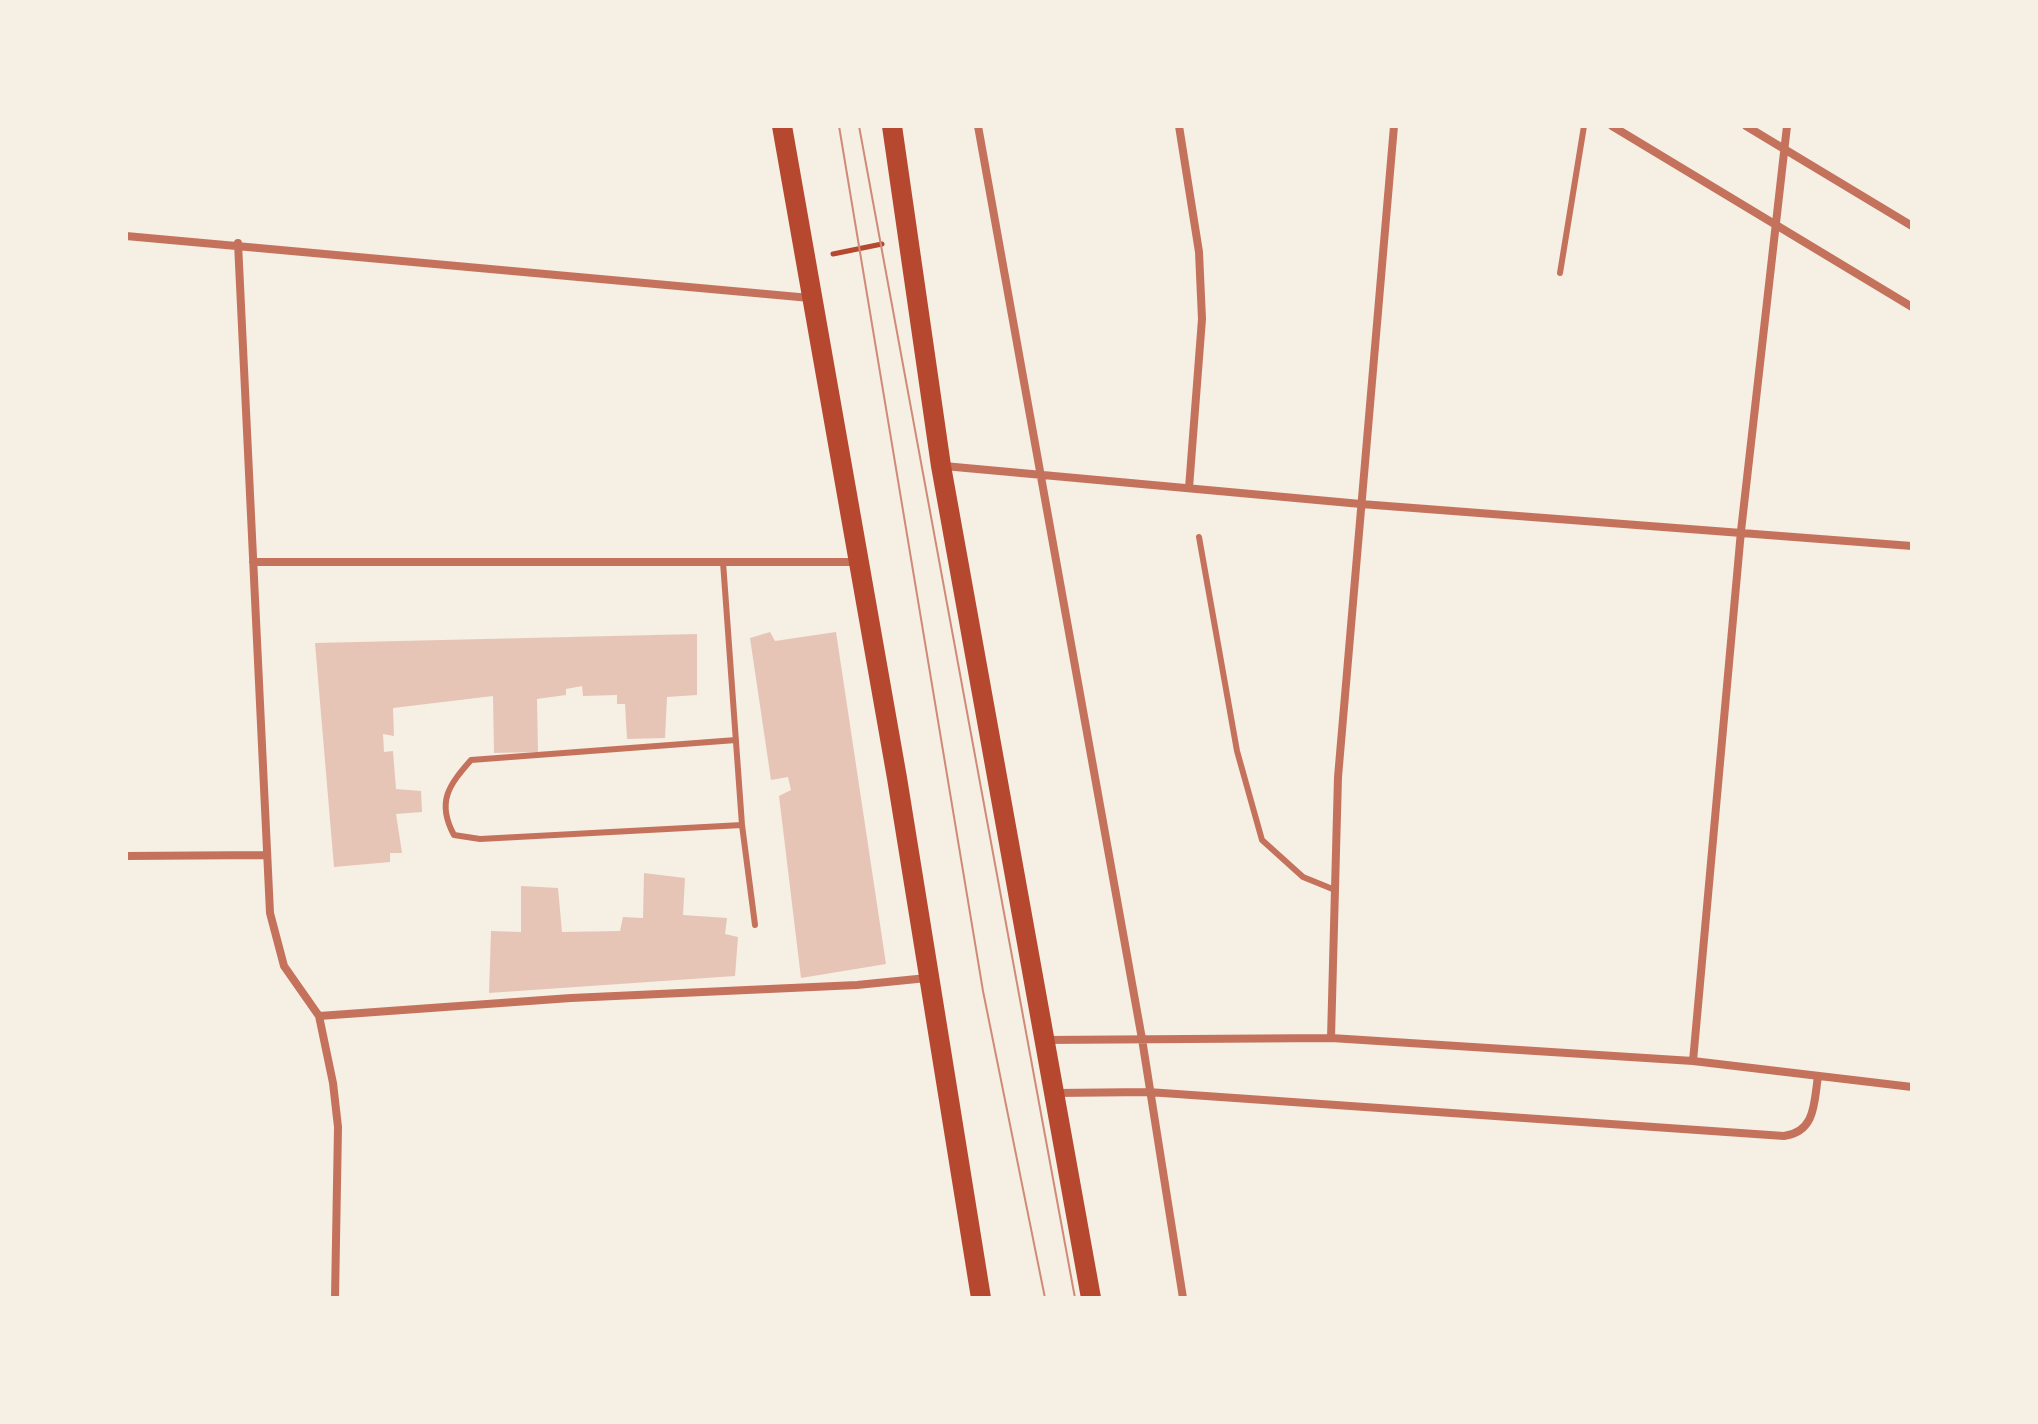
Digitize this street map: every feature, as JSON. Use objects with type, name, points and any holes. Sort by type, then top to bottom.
[{"type":"main road","points":[[782,126],[897,778],[981,1298]]},
{"type":"main road","points":[[892,126],[941,466],[1091,1298]]},
{"type":"street","points":[[978,126],[1142,1039],[1183,1298]]},
{"type":"street","points":[[1179,126],[1199,252],[1202,319],[1189,488]]},
{"type":"street","points":[[1331,1038],[1338,777],[1394,126]]},
{"type":"street","points":[[1612,126],[1912,307]]},
{"type":"street","points":[[1746,126],[1912,226]]},
{"type":"street","points":[[1693,1061],[1741,531],[1787,126]]},
{"type":"street","points":[[126,236],[238,243],[811,298]]},
{"type":"street","points":[[238,243],[270,913],[284,966],[319,1016],[333,1083],[338,1127],[335,1298]]},
{"type":"street","points":[[941,466],[1361,504],[1912,546]]},
{"type":"street","points":[[253,562],[858,562]]},
{"type":"street","points":[[126,856],[266,855]]},
{"type":"street","points":[[319,1016],[571,998],[857,985],[927,978]]},
{"type":"street","points":[[1045,1040],[1331,1038],[1693,1061],[1912,1087]]},
{"type":"street","points":[[1053,1093],[1148,1092],[1784,1136],[1796,1134],[1811,1120],[1818,1076]]},
{"type":"lane","points":[[1560,273],[1584,126]]},
{"type":"lane","points":[[1199,537],[1237,751],[1262,840],[1303,877],[1335,890]]},
{"type":"lane","points":[[723,562],[742,825],[755,925]]},
{"type":"lane","points":[[736,740],[471,760],[450,783],[444,816],[454,835],[480,839],[742,825]]},
{"type":"path","points":[[805,261],[910,238]]},
{"type":"building","points":[[770,632],[775,641],[836,632],[886,964],[801,978],[779,796],[791,790],[788,777],[771,780],[750,638]]},
{"type":"building","points":[[697,634],[697,695],[667,697],[665,738],[627,739],[625,704],[617,704],[617,695],[583,696],[582,686],[566,689],[566,695],[537,699],[538,752],[494,753],[493,696],[393,708],[394,736],[383,734],[384,752],[393,751],[396,789],[421,791],[422,812],[396,814],[402,853],[390,853],[390,862],[334,867],[315,643]]},
{"type":"building","points":[[644,873],[685,878],[683,915],[727,918],[725,934],[738,937],[735,976],[489,993],[491,931],[521,932],[521,886],[558,888],[562,932],[620,931],[623,917],[643,918]]},
{"type":"tram line","points":[[839,126],[983,991],[1045,1298]]},
{"type":"tram line","points":[[859,126],[1075,1298]]}]
